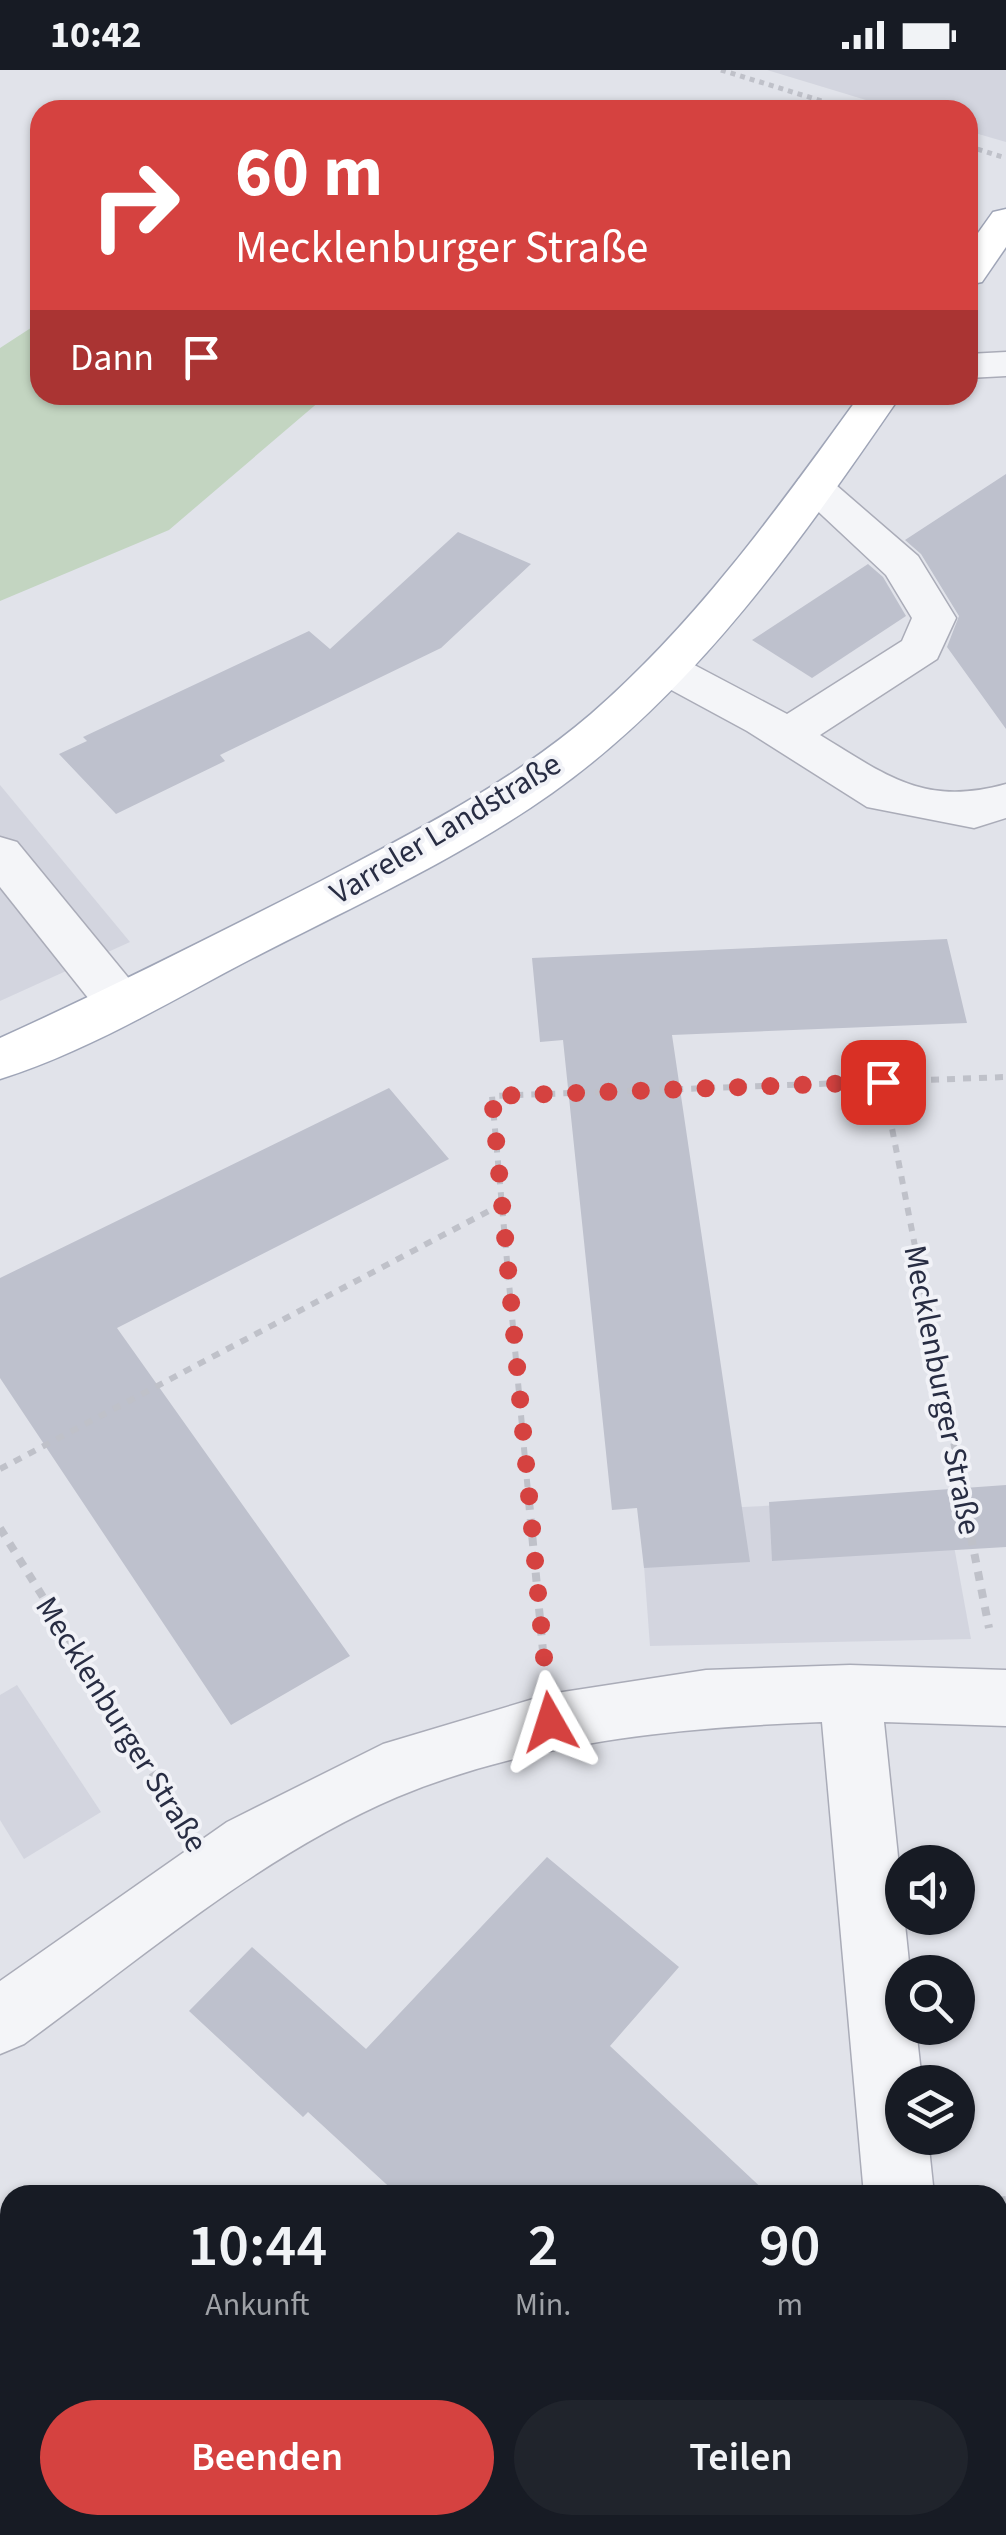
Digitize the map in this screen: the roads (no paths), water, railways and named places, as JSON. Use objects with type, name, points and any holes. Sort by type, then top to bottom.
[{"type":"main road","points":[[978,260],[1006,220]]},
{"type":"main road","name":"Varreler Landstraße","points":[[0,1060],[122,1005],[416,852],[560,764],[667,669],[747,582],[874,405]]},
{"type":"street","points":[[978,365],[1006,364]]},
{"type":"street","points":[[787,735],[921,649],[934,618],[903,566],[814,488]]},
{"type":"street","points":[[667,669],[787,735],[884,796],[974,812],[1006,800]]},
{"type":"street","points":[[5,869],[122,1005]]},
{"type":"street","points":[[850,1693],[898,2185]]},
{"type":"street","name":"Mecklenburger Straße","points":[[0,2021],[248,1844],[383,1773],[550,1722],[706,1698],[850,1693],[1004,1698]]}]
